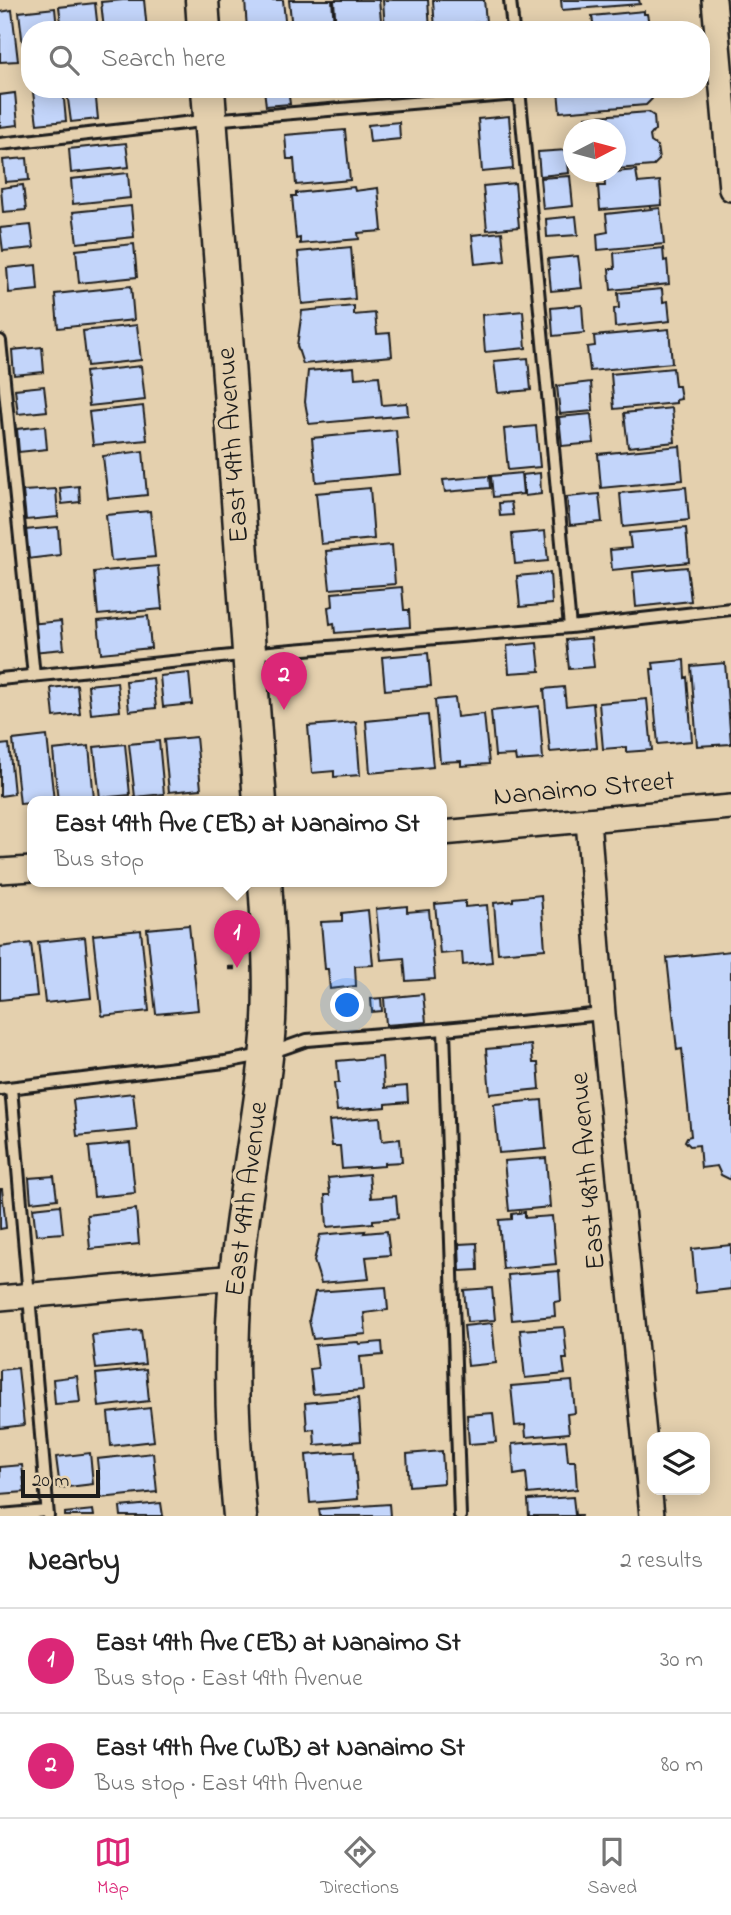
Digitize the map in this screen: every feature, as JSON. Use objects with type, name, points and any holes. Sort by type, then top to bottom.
[{"type":"street","points":[[202,0],[203,21]]},
{"type":"street","points":[[714,0],[731,190]]},
{"type":"street","name":"East 49th Avenue","points":[[209,105],[260,796]]},
{"type":"street","name":"Nanaimo Street","points":[[447,833],[731,807]]},
{"type":"street","name":"East 48th Avenue","points":[[588,820],[603,1014],[652,1516]]},
{"type":"street","points":[[0,872],[27,869]]},
{"type":"street","name":"East 49th Avenue","points":[[240,1516],[234,1455],[231,1357],[236,1277],[267,1054],[270,978],[265,887]]},
{"type":"street","points":[[0,1298],[236,1277]]},
{"type":"lane","points":[[510,0],[512,21]]},
{"type":"lane","points":[[0,144],[209,105],[376,98]]},
{"type":"lane","points":[[520,98],[570,627]]},
{"type":"lane","points":[[0,341],[34,676]]},
{"type":"lane","points":[[0,679],[250,654],[570,627],[731,609]]},
{"type":"lane","points":[[0,1515],[47,1513],[6,1088],[225,1062],[267,1054],[307,1040],[603,1014]]},
{"type":"lane","points":[[444,1029],[460,1516]]},
{"type":"path","points":[[228,968],[237,968]]},
{"type":"building","points":[[144,0],[146,21],[103,21],[101,2]]},
{"type":"building","points":[[245,0],[283,0],[285,21],[246,21]]},
{"type":"building","points":[[289,0],[332,0],[334,21],[291,21]]},
{"type":"building","points":[[334,0],[379,0],[381,21],[335,21]]},
{"type":"building","points":[[383,0],[428,0],[429,21],[384,21]]},
{"type":"building","points":[[433,0],[484,0],[486,21],[434,21]]},
{"type":"building","points":[[561,0],[639,0],[640,4],[562,10]]},
{"type":"building","points":[[95,3],[97,21],[61,21],[59,7]]},
{"type":"building","points":[[55,8],[56,21],[21,21],[21,29],[19,12]]},
{"type":"building","points":[[12,10],[18,61],[0,62],[0,12]]},
{"type":"building","points":[[644,11],[648,21],[593,21],[592,16]]},
{"type":"building","points":[[15,93],[18,125],[0,127],[0,95]]},
{"type":"building","points":[[34,98],[64,98],[66,121],[37,124]]},
{"type":"building","points":[[68,98],[96,98],[98,119],[71,122]]},
{"type":"building","points":[[265,98],[289,98],[290,104],[266,106]]},
{"type":"building","points":[[559,98],[652,98],[646,105],[560,112]]},
{"type":"building","points":[[648,112],[654,116],[655,130],[650,136],[651,142],[657,146],[659,160],[653,166],[626,168],[626,119],[586,117]]},
{"type":"building","points":[[509,116],[513,169],[482,172],[478,119]]},
{"type":"building","points":[[399,122],[400,139],[370,142],[368,125]]},
{"type":"building","points":[[345,130],[350,180],[296,185],[294,159],[287,159],[285,135]]},
{"type":"building","points":[[126,143],[129,167],[71,173],[69,149]]},
{"type":"building","points":[[563,150],[563,174],[540,176],[538,152]]},
{"type":"building","points":[[27,158],[29,180],[5,182],[3,160]]},
{"type":"building","points":[[636,170],[638,183],[660,181],[662,205],[600,210],[598,186],[605,186],[605,182],[626,182],[626,171]]},
{"type":"building","points":[[128,173],[130,198],[73,204],[71,179]]},
{"type":"building","points":[[563,176],[563,182],[571,182],[573,206],[543,209],[540,178]]},
{"type":"building","points":[[515,183],[519,227],[487,230],[483,186]]},
{"type":"building","points":[[23,185],[26,210],[3,212],[1,188]]},
{"type":"building","points":[[354,187],[355,191],[378,188],[382,231],[358,233],[359,239],[300,244],[300,238],[296,239],[292,196],[296,196],[296,193]]},
{"type":"building","points":[[131,206],[134,237],[77,243],[73,212]]},
{"type":"building","points":[[660,208],[664,244],[598,250],[597,234],[608,232],[606,214]]},
{"type":"building","points":[[576,216],[578,235],[547,237],[546,219]]},
{"type":"building","points":[[31,225],[34,248],[3,251],[0,228]]},
{"type":"building","points":[[502,232],[505,261],[475,264],[472,235]]},
{"type":"building","points":[[134,244],[137,277],[79,283],[76,250]]},
{"type":"building","points":[[351,247],[355,299],[302,304],[298,252]]},
{"type":"building","points":[[663,248],[669,284],[611,290],[609,269],[615,269],[614,253]]},
{"type":"building","points":[[578,256],[582,288],[551,291],[548,259]]},
{"type":"building","points":[[36,265],[38,290],[9,293],[7,268]]},
{"type":"building","points":[[131,286],[134,320],[58,328],[55,294]]},
{"type":"building","points":[[662,289],[663,302],[668,301],[670,321],[615,327],[614,309],[619,308],[618,293]]},
{"type":"building","points":[[582,305],[584,333],[553,336],[551,308]]},
{"type":"building","points":[[354,306],[354,315],[375,313],[377,334],[390,333],[392,356],[303,364],[297,346],[302,311]]},
{"type":"building","points":[[523,311],[526,348],[485,352],[482,315]]},
{"type":"building","points":[[137,325],[141,360],[87,366],[83,331]]},
{"type":"building","points":[[669,329],[672,363],[590,371],[587,347],[595,346],[594,336]]},
{"type":"building","points":[[42,347],[44,372],[14,375],[12,350]]},
{"type":"building","points":[[528,358],[531,390],[498,393],[494,361]]},
{"type":"building","points":[[141,366],[145,400],[89,406],[85,372]]},
{"type":"building","points":[[354,367],[355,378],[379,376],[382,405],[407,403],[408,415],[309,424],[305,402],[308,371]]},
{"type":"building","points":[[673,368],[675,386],[679,386],[681,399],[676,400],[676,403],[614,409],[611,374]]},
{"type":"building","points":[[591,382],[593,411],[560,414],[557,386]]},
{"type":"building","points":[[44,386],[47,411],[18,414],[15,389]]},
{"type":"building","points":[[143,406],[147,440],[93,445],[89,412]]},
{"type":"building","points":[[672,408],[675,442],[628,447],[624,413]]},
{"type":"building","points":[[591,414],[594,443],[562,446],[559,417]]},
{"type":"building","points":[[45,426],[47,449],[19,452],[17,429]]},
{"type":"building","points":[[536,426],[540,467],[508,470],[504,429]]},
{"type":"building","points":[[396,430],[400,474],[316,482],[312,438]]},
{"type":"building","points":[[680,446],[683,480],[601,488],[598,454]]},
{"type":"building","points":[[143,451],[147,495],[108,499],[103,456]]},
{"type":"building","points":[[521,473],[523,494],[493,497],[491,476]]},
{"type":"building","points":[[540,473],[541,494],[525,496],[522,475]]},
{"type":"building","points":[[489,476],[490,488],[445,492],[443,480]]},
{"type":"building","points":[[79,486],[80,502],[62,504],[60,488]]},
{"type":"building","points":[[686,487],[689,520],[623,527],[620,493]]},
{"type":"building","points":[[370,488],[374,539],[321,544],[316,493]]},
{"type":"building","points":[[56,489],[58,517],[26,520],[23,491]]},
{"type":"building","points":[[599,494],[602,522],[570,525],[567,497]]},
{"type":"building","points":[[511,502],[513,515],[500,516],[499,503]]},
{"type":"building","points":[[150,511],[155,557],[111,561],[106,515]]},
{"type":"building","points":[[58,527],[60,555],[27,559],[25,530]]},
{"type":"building","points":[[686,528],[689,562],[612,570],[610,550],[631,548],[629,533]]},
{"type":"building","points":[[545,531],[548,561],[515,564],[512,534]]},
{"type":"building","points":[[392,545],[395,584],[330,589],[326,551]]},
{"type":"building","points":[[158,566],[162,609],[98,615],[94,572]]},
{"type":"building","points":[[687,567],[691,601],[636,607],[633,572]]},
{"type":"building","points":[[550,573],[552,604],[520,607],[517,576]]},
{"type":"building","points":[[402,587],[404,610],[409,610],[410,627],[335,633],[334,623],[330,624],[328,607],[333,606],[332,593]]},
{"type":"building","points":[[148,616],[151,648],[101,653],[98,621]]},
{"type":"building","points":[[61,621],[64,649],[32,652],[29,624]]},
{"type":"building","points":[[591,638],[594,667],[569,669],[566,640]]},
{"type":"building","points":[[537,643],[540,671],[509,673],[507,646]]},
{"type":"building","points":[[428,653],[431,686],[385,690],[382,657]]},
{"type":"building","points":[[684,660],[692,741],[658,744],[651,669],[654,669],[653,663]]},
{"type":"building","points":[[725,663],[731,744],[697,746],[691,666]]},
{"type":"building","points":[[189,673],[192,704],[163,707],[160,676]]},
{"type":"building","points":[[153,678],[156,708],[129,711],[126,681]]},
{"type":"building","points":[[117,682],[120,711],[91,714],[88,685]]},
{"type":"building","points":[[77,685],[80,714],[54,717],[51,688]]},
{"type":"building","points":[[564,687],[566,706],[593,703],[597,748],[550,752],[544,689]]},
{"type":"building","points":[[455,698],[457,717],[484,714],[489,764],[461,766],[461,761],[440,762],[435,700]]},
{"type":"building","points":[[647,699],[652,750],[626,752],[626,747],[603,749],[599,703]]},
{"type":"building","points":[[539,706],[543,759],[516,761],[515,755],[495,756],[491,711]]},
{"type":"building","points":[[428,715],[433,767],[370,773],[366,721]]},
{"type":"building","points":[[356,722],[360,775],[334,777],[334,771],[312,773],[308,726]]},
{"type":"building","points":[[47,736],[53,796],[27,796],[27,803],[20,804],[13,740]]},
{"type":"building","points":[[196,737],[201,789],[169,792],[164,740]]},
{"type":"building","points":[[159,741],[164,794],[135,796],[129,744]]},
{"type":"building","points":[[9,744],[14,794],[0,796],[0,745]]},
{"type":"building","points":[[125,744],[130,795],[100,796],[94,747]]},
{"type":"building","points":[[89,746],[94,796],[57,796],[53,750]]},
{"type":"building","points":[[541,895],[545,949],[498,953],[494,903]]},
{"type":"building","points":[[465,901],[465,907],[487,905],[492,962],[463,965],[462,952],[440,954],[435,904]]},
{"type":"building","points":[[407,906],[407,912],[429,910],[435,979],[406,981],[404,958],[381,960],[376,909]]},
{"type":"building","points":[[368,910],[373,965],[355,966],[356,986],[330,989],[328,969],[325,969],[321,922],[342,921],[342,913]]},
{"type":"building","points":[[189,925],[198,1010],[156,1014],[147,929]]},
{"type":"building","points":[[141,930],[149,1011],[102,1016],[93,935]]},
{"type":"building","points":[[85,937],[91,998],[45,1003],[38,942]]},
{"type":"building","points":[[31,943],[37,996],[0,1000],[0,947]]},
{"type":"building","points":[[731,951],[731,1180],[721,1175],[717,1166],[701,1168],[699,1145],[690,1146],[685,1141],[691,1136],[682,1049],[677,1050],[667,958]]},
{"type":"building","points":[[423,994],[426,1022],[386,1025],[384,998]]},
{"type":"building","points":[[381,998],[382,1011],[372,1012],[371,999]]},
{"type":"building","points":[[531,1045],[533,1063],[538,1063],[540,1089],[490,1094],[486,1049]]},
{"type":"building","points":[[382,1057],[384,1088],[407,1086],[408,1102],[386,1104],[386,1107],[337,1111],[334,1083],[339,1083],[337,1061]]},
{"type":"building","points":[[133,1093],[137,1130],[77,1136],[73,1100]]},
{"type":"building","points":[[542,1100],[546,1149],[499,1153],[494,1104]]},
{"type":"building","points":[[380,1117],[382,1141],[400,1139],[402,1162],[342,1169],[340,1146],[332,1146],[329,1121]]},
{"type":"building","points":[[130,1143],[135,1193],[94,1197],[89,1147]]},
{"type":"building","points":[[546,1158],[550,1207],[509,1211],[504,1161]]},
{"type":"building","points":[[369,1174],[371,1198],[396,1196],[398,1218],[327,1227],[325,1195],[330,1195],[328,1178]]},
{"type":"building","points":[[54,1176],[57,1199],[31,1202],[29,1178]]},
{"type":"building","points":[[0,1189],[6,1228],[0,1229]]},
{"type":"building","points":[[60,1205],[63,1233],[36,1235],[33,1208]]},
{"type":"building","points":[[136,1209],[139,1244],[90,1249],[87,1215]]},
{"type":"building","points":[[525,1212],[525,1218],[552,1216],[556,1264],[503,1269],[499,1220],[512,1219],[512,1214]]},
{"type":"building","points":[[365,1231],[364,1233],[387,1231],[390,1255],[366,1257],[369,1279],[321,1283],[314,1261],[320,1235]]},
{"type":"building","points":[[477,1243],[478,1270],[460,1271],[459,1244]]},
{"type":"building","points":[[731,1245],[731,1289],[696,1293],[692,1249]]},
{"type":"building","points":[[559,1271],[561,1301],[554,1302],[555,1316],[512,1320],[508,1275]]},
{"type":"building","points":[[386,1287],[388,1310],[364,1313],[366,1334],[313,1339],[309,1320],[315,1292]]},
{"type":"building","points":[[492,1288],[495,1320],[467,1322],[464,1290]]},
{"type":"building","points":[[492,1323],[496,1363],[468,1366],[464,1326]]},
{"type":"building","points":[[564,1327],[567,1359],[563,1359],[565,1374],[525,1378],[520,1330]]},
{"type":"building","points":[[141,1330],[145,1364],[96,1369],[92,1335]]},
{"type":"building","points":[[382,1342],[383,1355],[360,1357],[363,1390],[313,1394],[310,1369],[318,1368],[315,1345]]},
{"type":"building","points":[[18,1368],[24,1425],[0,1428],[0,1370]]},
{"type":"building","points":[[146,1369],[149,1401],[99,1407],[96,1374]]},
{"type":"building","points":[[77,1376],[80,1402],[55,1404],[53,1379]]},
{"type":"building","points":[[572,1381],[575,1413],[567,1414],[569,1433],[526,1437],[525,1425],[515,1426],[511,1386]]},
{"type":"building","points":[[358,1398],[361,1441],[315,1445],[314,1429],[307,1430],[305,1403]]},
{"type":"building","points":[[150,1408],[154,1441],[111,1446],[108,1413]]},
{"type":"building","points":[[493,1413],[496,1442],[469,1444],[467,1415]]},
{"type":"building","points":[[566,1440],[568,1461],[575,1461],[577,1489],[528,1494],[526,1473],[514,1475],[512,1444]]},
{"type":"building","points":[[354,1451],[358,1499],[310,1503],[306,1455]]},
{"type":"building","points":[[442,1451],[444,1483],[409,1486],[407,1454]]},
{"type":"building","points":[[90,1453],[93,1484],[60,1488],[56,1457]]},
{"type":"building","points":[[153,1453],[157,1492],[101,1498],[97,1459]]},
{"type":"building","points":[[22,1465],[25,1492],[0,1494],[0,1467]]},
{"type":"building","points":[[573,1497],[575,1515],[581,1516],[529,1516],[528,1500]]},
{"type":"building","points":[[161,1503],[163,1516],[121,1516],[120,1507]]},
{"type":"building","points":[[389,1504],[390,1516],[320,1516],[319,1509]]},
{"type":"building","points":[[93,1510],[94,1516],[65,1516],[65,1513]]},
{"type":"place","name":"East 49th Ave (WB) at Nanaimo St","points":[[284,710]]},
{"type":"place","name":"East 49th Ave (EB) at Nanaimo St","points":[[237,968]]}]
